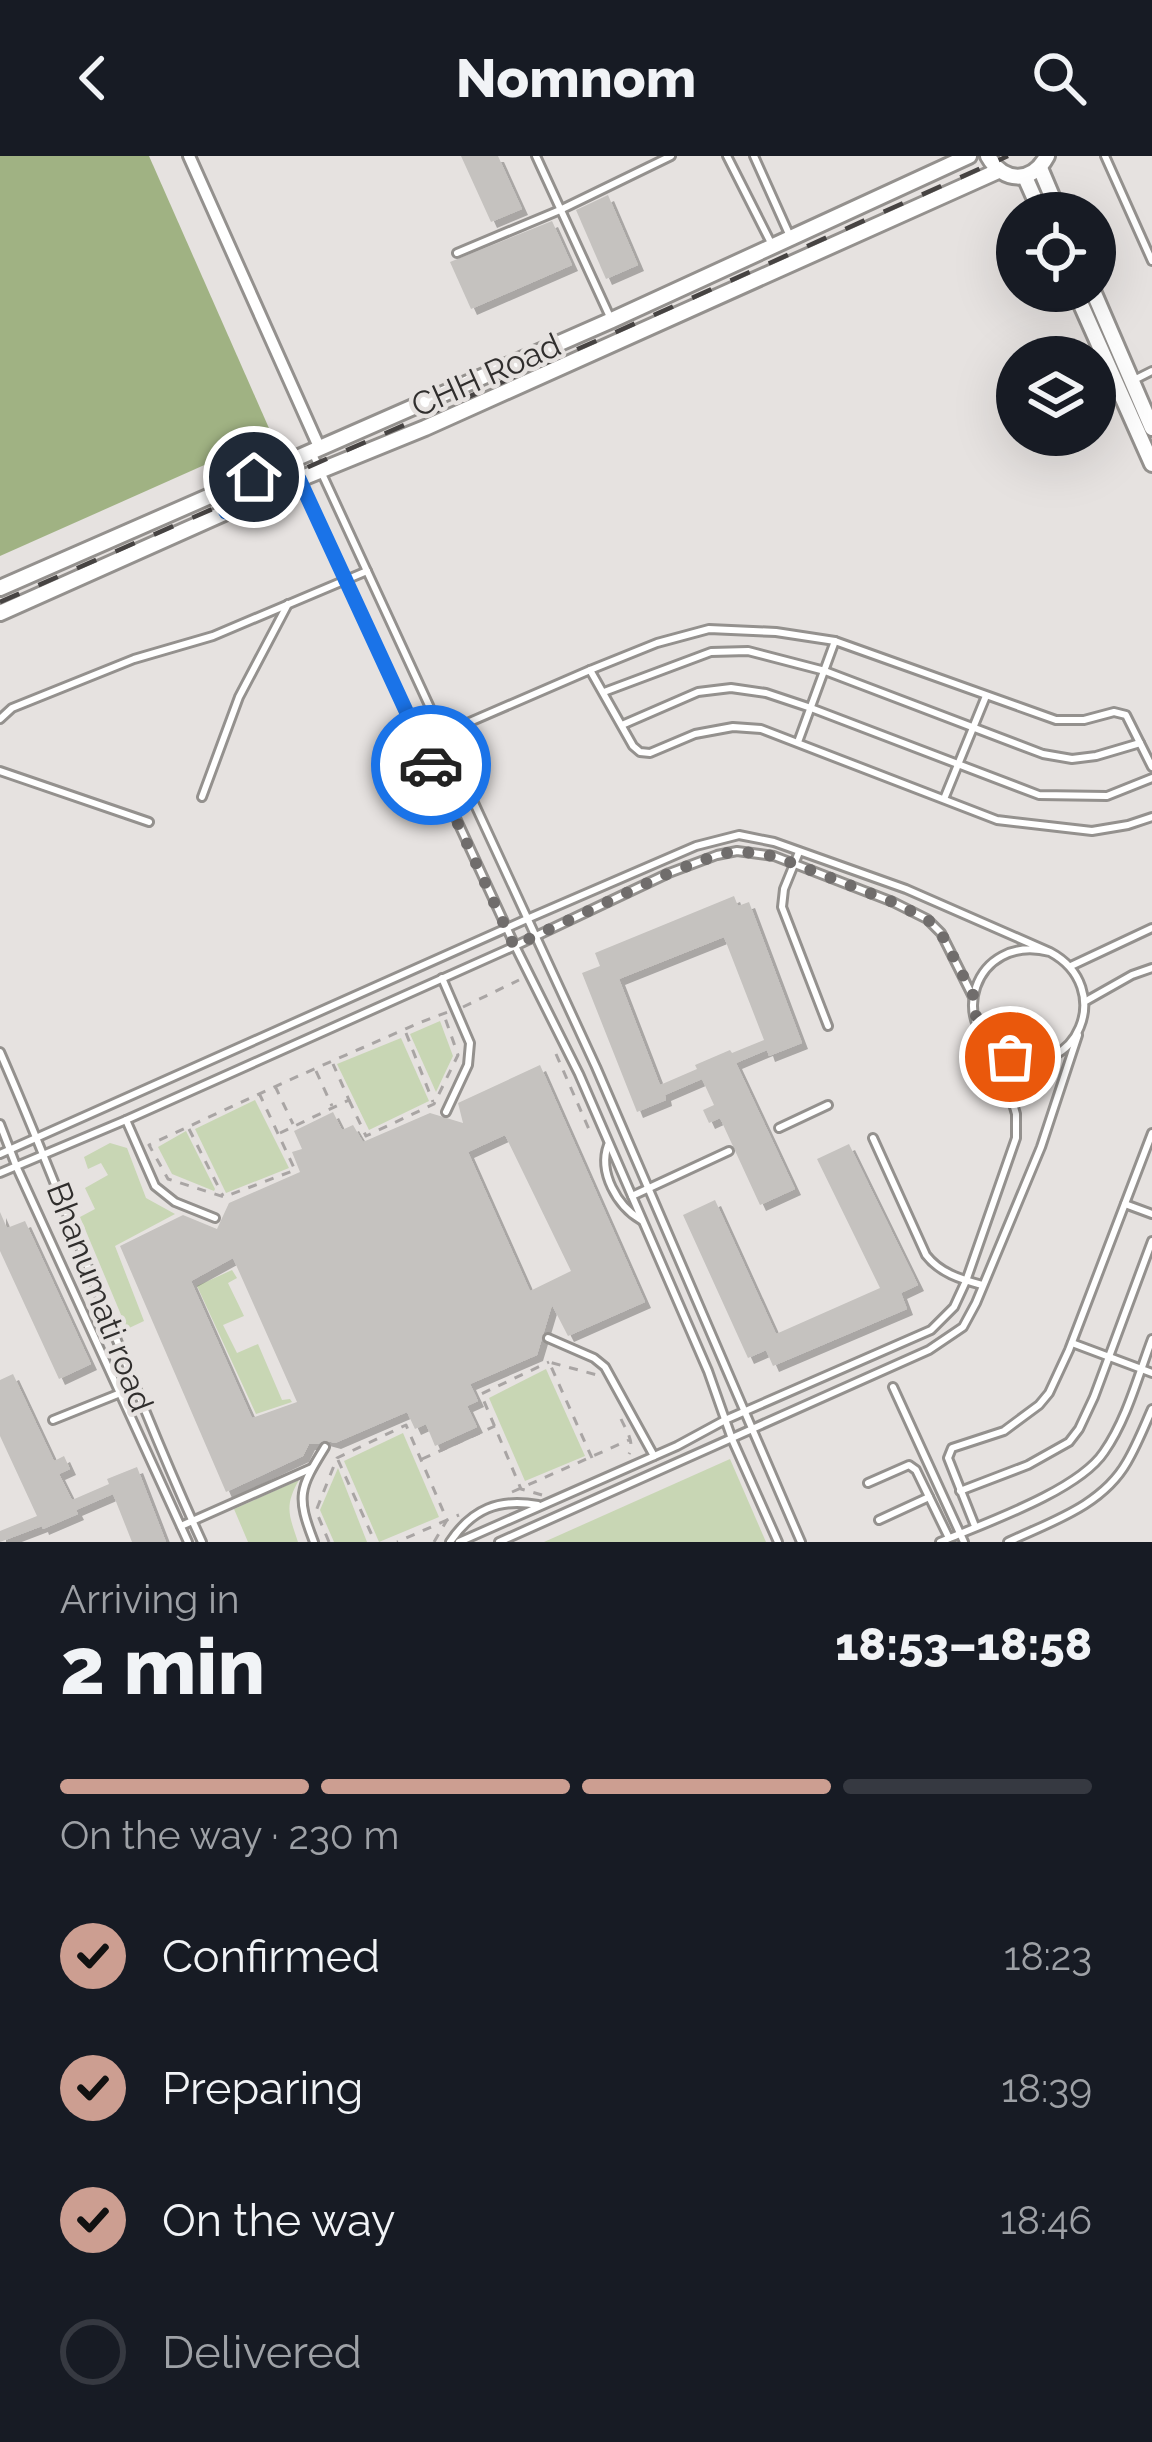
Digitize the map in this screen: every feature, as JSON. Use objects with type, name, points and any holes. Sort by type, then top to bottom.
[{"type":"street","points":[[189,156],[316,451]]},
{"type":"street","name":"CHH Road","points":[[0,588],[612,320],[969,156]]},
{"type":"street","points":[[988,156],[998,171],[1011,177],[1025,177],[1043,162],[1052,192]]},
{"type":"street","points":[[0,613],[998,171]]},
{"type":"street","points":[[1025,177],[1032,192]]},
{"type":"street","points":[[790,237],[802,259]]},
{"type":"street","points":[[612,320],[621,341]]},
{"type":"street","points":[[1116,360],[1152,428]]},
{"type":"street","points":[[1116,367],[1152,464]]},
{"type":"street","points":[[217,493],[226,512]]},
{"type":"lane","points":[[536,156],[612,320]]},
{"type":"lane","points":[[457,253],[671,156]]},
{"type":"lane","points":[[727,156],[773,246]]},
{"type":"lane","points":[[754,156],[790,237]]},
{"type":"lane","points":[[1105,156],[1152,261]]},
{"type":"lane","points":[[1131,381],[1152,371]]},
{"type":"lane","points":[[316,451],[321,471],[649,1188],[801,1542]]},
{"type":"lane","points":[[291,461],[514,946],[579,1074],[778,1542]]},
{"type":"lane","points":[[0,718],[12,708],[134,659],[213,635],[367,571]]},
{"type":"lane","points":[[202,797],[239,697],[288,604]]},
{"type":"lane","points":[[442,734],[657,644],[710,629],[776,632],[836,641],[1056,720],[1084,720],[1114,712],[1126,715],[1152,767]]},
{"type":"lane","points":[[798,742],[836,641]]},
{"type":"lane","points":[[604,692],[711,652],[748,651],[824,671],[1043,754],[1072,759],[1140,743]]},
{"type":"lane","points":[[590,670],[640,752],[650,753],[695,734],[733,727],[761,729],[998,820],[1092,830],[1128,826],[1152,817]]},
{"type":"lane","points":[[622,725],[698,692],[731,688],[766,693],[811,708],[1039,795],[1107,796],[1152,778]]},
{"type":"lane","points":[[944,799],[986,696]]},
{"type":"lane","points":[[0,770],[149,822]]},
{"type":"lane","points":[[0,1154],[526,919],[696,846],[739,835],[774,842],[906,890],[1050,952],[1071,966],[1084,988],[1081,1026],[1041,1148],[963,1327],[944,1342],[499,1542]]},
{"type":"lane","points":[[0,1173],[669,873],[737,851],[794,863],[927,919],[941,933],[974,997],[977,1025],[998,1050],[1024,1060],[1052,1056],[1081,1026]]},
{"type":"lane","points":[[799,851],[782,907],[828,1026]]},
{"type":"lane","points":[[1071,966],[1152,928]]},
{"type":"lane","points":[[974,997],[989,964],[1002,955],[1018,949],[1050,952]]},
{"type":"lane","points":[[1086,1001],[1152,968]]},
{"type":"lane","points":[[442,978],[470,1042],[470,1055],[446,1112]]},
{"type":"lane","points":[[459,1542],[932,1330],[954,1307],[966,1281],[1016,1138],[1016,1114],[998,1050]]},
{"type":"lane","name":"Bhanumati road","points":[[0,1052],[45,1154],[134,1388],[202,1542]]},
{"type":"lane","points":[[778,1128],[828,1106]]},
{"type":"lane","points":[[126,1120],[155,1186],[175,1202],[215,1217]]},
{"type":"lane","name":"Bhanumati road","points":[[0,1124],[188,1542]]},
{"type":"lane","points":[[974,1526],[947,1458],[952,1448],[1004,1431],[1039,1405],[1056,1379],[1152,1133]]},
{"type":"lane","points":[[873,1138],[926,1255],[938,1268],[982,1285]]},
{"type":"lane","points":[[609,1143],[605,1170],[622,1206],[644,1222]]},
{"type":"lane","points":[[632,1196],[729,1151]]},
{"type":"lane","points":[[1125,1204],[1152,1214]]},
{"type":"lane","points":[[960,1491],[1028,1465],[1069,1442],[1086,1416],[1152,1241]]},
{"type":"lane","points":[[548,1338],[605,1367],[654,1456]]},
{"type":"lane","points":[[940,1542],[961,1538],[974,1526],[1042,1497],[1089,1470],[1117,1431],[1152,1339]]},
{"type":"lane","points":[[1072,1343],[1152,1373]]},
{"type":"lane","points":[[893,1387],[961,1538]]},
{"type":"lane","points":[[53,1420],[134,1388]]},
{"type":"lane","points":[[1008,1542],[1081,1508],[1107,1489],[1126,1465],[1152,1409]]},
{"type":"lane","points":[[314,1542],[301,1508],[303,1488],[325,1447]]},
{"type":"lane","points":[[868,1483],[909,1465],[916,1470],[950,1538]]},
{"type":"lane","points":[[182,1526],[312,1468]]},
{"type":"lane","points":[[879,1520],[929,1497]]},
{"type":"lane","points":[[450,1542],[465,1520],[511,1500],[543,1505]]},
{"type":"path","points":[[259,1093],[295,1170],[224,1197],[168,1178],[149,1145],[188,1127],[259,1093],[274,1086],[314,1068],[524,978]]},
{"type":"path","points":[[331,1061],[366,1136],[434,1104],[458,1055],[443,1013]]},
{"type":"path","points":[[404,1030],[434,1104]]},
{"type":"path","points":[[557,1056],[591,1134]]},
{"type":"path","points":[[314,1068],[333,1108]]},
{"type":"path","points":[[274,1086],[294,1126]]},
{"type":"path","points":[[278,1134],[349,1100]]},
{"type":"path","points":[[188,1127],[224,1197]]},
{"type":"path","points":[[521,1489],[481,1394],[550,1362],[602,1376]]},
{"type":"path","points":[[550,1362],[592,1458]]},
{"type":"path","points":[[507,1495],[631,1439],[617,1409]]},
{"type":"path","points":[[328,1542],[316,1510],[337,1458],[406,1425],[447,1520]]},
{"type":"path","points":[[421,1460],[495,1426]]},
{"type":"path","points":[[337,1458],[375,1542]]},
{"type":"path","points":[[397,1542],[467,1512]]},
{"type":"path","points":[[434,1542],[447,1520]]},
{"type":"green space","points":[[0,156],[149,156],[272,435],[0,556]]},
{"type":"green space","points":[[440,1021],[453,1056],[436,1092],[410,1034]]},
{"type":"green space","points":[[401,1038],[429,1101],[369,1130],[337,1064]]},
{"type":"green space","points":[[255,1100],[289,1168],[226,1193],[195,1129]]},
{"type":"green space","points":[[186,1131],[214,1191],[172,1174],[158,1147]]},
{"type":"green space","points":[[110,1143],[127,1148],[146,1198],[175,1214],[115,1246],[144,1321],[127,1329],[80,1217],[95,1209],[85,1188],[108,1175],[101,1163],[88,1169],[84,1157]]},
{"type":"green space","points":[[232,1270],[237,1278],[228,1283],[244,1316],[223,1325],[237,1353],[258,1344],[282,1400],[292,1402],[256,1414],[197,1286]]},
{"type":"green space","points":[[546,1369],[585,1456],[525,1481],[489,1398]]},
{"type":"green space","points":[[403,1433],[439,1517],[379,1542],[344,1461]]},
{"type":"green space","points":[[730,1459],[766,1542],[544,1542]]},
{"type":"green space","points":[[338,1468],[367,1542],[334,1542],[320,1510]]},
{"type":"green space","points":[[299,1480],[290,1511],[298,1542],[248,1542],[234,1509]]},
{"type":"building","points":[[461,156],[498,156],[522,209],[491,222]]},
{"type":"building","points":[[608,195],[638,265],[606,279],[576,210]]},
{"type":"building","points":[[552,221],[572,265],[471,309],[450,262]]},
{"type":"building","points":[[734,896],[738,906],[749,902],[802,1043],[736,1063],[795,1189],[760,1205],[720,1118],[709,1123],[703,1110],[714,1105],[702,1079],[637,1112],[582,973],[600,966],[595,953]],"holes":[[[724,937],[764,1040],[695,1065],[697,1069],[660,1085],[619,979]]]},
{"type":"building","points":[[540,1065],[645,1302],[568,1336],[552,1305],[537,1355],[470,1384],[478,1401],[467,1406],[477,1427],[435,1446],[426,1424],[415,1429],[407,1412],[335,1443],[309,1444],[303,1456],[226,1492],[120,1246],[183,1215],[217,1229],[229,1203],[300,1172],[292,1152],[302,1149],[294,1131],[333,1112],[342,1130],[353,1125],[363,1142],[430,1113],[463,1123],[458,1103]],"holes":[[[505,1135],[571,1271],[530,1291],[468,1152]],[[233,1258],[297,1402],[252,1418],[191,1281]]]},
{"type":"building","points":[[849,1144],[918,1285],[901,1293],[907,1309],[773,1366],[766,1350],[748,1358],[683,1215],[715,1200],[776,1334],[880,1288],[817,1159]]},
{"type":"building","points":[[0,1212],[7,1228],[25,1221],[91,1364],[59,1379],[0,1251]]},
{"type":"building","points":[[13,1374],[54,1461],[64,1456],[70,1469],[59,1474],[72,1500],[137,1467],[166,1542],[132,1542],[113,1494],[43,1529],[0,1542],[0,1531],[37,1516],[0,1436],[0,1380]]},
{"type":"railway","points":[[0,602],[1008,156]]},
{"type":"way so far","points":[[431,765],[514,946],[717,855],[737,851],[774,856],[893,902],[934,925],[974,997],[977,1025],[986,1039],[1010,1057]]},
{"type":"route","points":[[254,477],[217,493],[226,512],[299,479],[431,765]]}]
